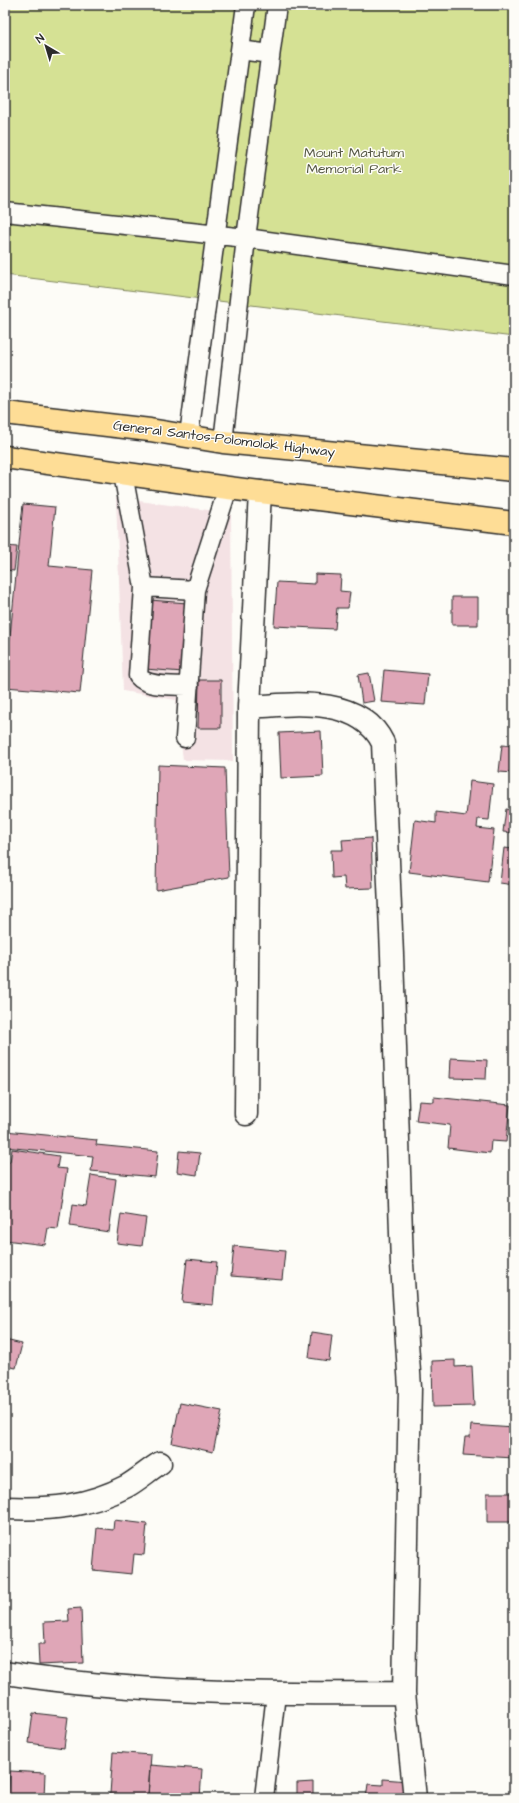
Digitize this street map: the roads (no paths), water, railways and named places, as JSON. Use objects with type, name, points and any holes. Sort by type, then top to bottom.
[{"type":"highway","name":"General Santos-Polomolok Highway","points":[[5,413],[189,435],[223,442],[514,470]]},
{"type":"highway","points":[[5,457],[228,488],[514,523]]},
{"type":"street","points":[[246,1114],[249,707],[260,492]]},
{"type":"street","points":[[249,707],[306,703],[338,708],[369,724],[383,742],[391,924],[402,1264],[410,1388],[404,1693],[415,1798]]},
{"type":"street","points":[[5,1508],[51,1509],[86,1503],[128,1485],[160,1462]]},
{"type":"street","points":[[5,1672],[62,1682],[155,1689],[276,1694],[404,1693]]},
{"type":"lane","points":[[189,435],[246,5]]},
{"type":"lane","points":[[223,442],[246,238],[277,5]]},
{"type":"lane","points":[[240,50],[270,54]]},
{"type":"lane","points":[[5,212],[216,234],[514,275]]},
{"type":"lane","points":[[123,474],[144,587],[144,635],[138,676],[140,679],[151,684],[189,686]]},
{"type":"lane","points":[[185,738],[189,686],[188,638],[195,590],[228,488]]},
{"type":"lane","points":[[144,587],[195,590]]},
{"type":"lane","points":[[264,1798],[276,1694]]},
{"type":"park label","name":"Mount Matutum Memorial Park","points":[[354,162]]}]
